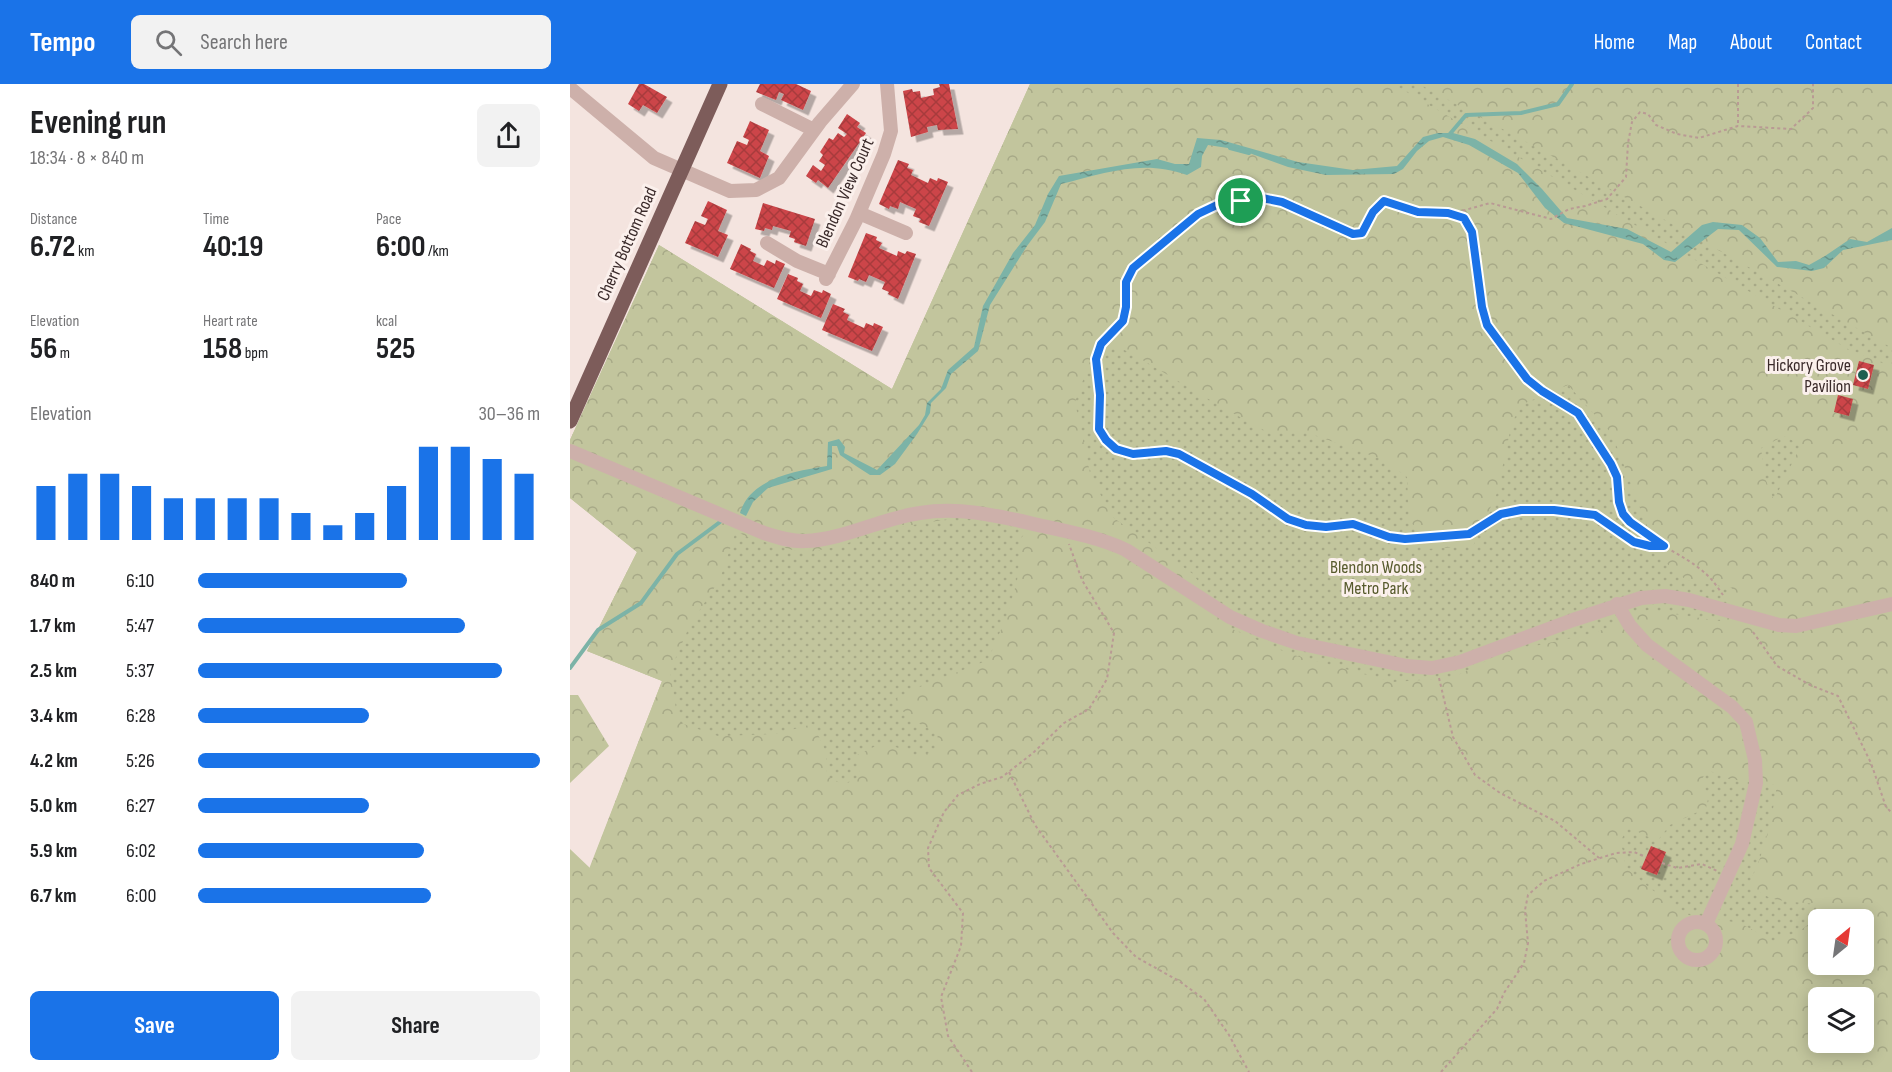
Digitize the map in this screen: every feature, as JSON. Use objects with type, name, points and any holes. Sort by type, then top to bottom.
[{"type":"main road","name":"Cherry Bottom Road","points":[[570,421],[720,84]]},
{"type":"street","points":[[570,88],[654,158],[730,191],[756,190],[779,178],[814,130],[853,84]]},
{"type":"street","name":"Blendon View Court","points":[[767,243],[827,277],[859,213],[884,154],[891,131],[887,84]]},
{"type":"street","points":[[762,105],[814,130]]},
{"type":"street","points":[[859,213],[906,233]]},
{"type":"street","points":[[570,451],[764,533],[784,539],[805,541],[832,537],[920,513],[953,510],[981,513],[1064,530],[1126,550],[1214,608],[1262,631],[1297,643],[1407,666],[1436,667],[1460,662],[1617,604],[1641,598],[1665,596],[1689,600],[1779,625],[1796,626],[1892,604]]},
{"type":"street","points":[[1617,604],[1630,626],[1647,645],[1732,707],[1746,722],[1755,760],[1756,783],[1742,844],[1706,924]]},
{"type":"path","points":[[1738,84],[1738,126]]},
{"type":"path","points":[[1451,214],[1490,203],[1551,219],[1569,209],[1607,199],[1626,177],[1628,142],[1632,122],[1640,112],[1648,114],[1656,124],[1677,134],[1699,138],[1738,126],[1791,129],[1813,108],[1813,84]]},
{"type":"path","points":[[1664,546],[1650,546],[1634,542],[1595,515],[1554,510],[1521,510],[1501,514],[1469,534],[1405,539],[1389,537],[1353,524],[1326,527],[1306,525],[1288,519],[1252,494],[1179,454],[1166,451],[1133,454],[1116,449],[1099,429],[1100,395],[1096,359],[1101,344],[1123,321],[1126,307],[1126,282],[1133,268],[1198,214],[1219,204],[1262,198],[1282,202],[1353,234],[1362,233],[1373,212],[1384,201],[1418,212],[1451,214],[1464,218],[1472,232],[1482,307],[1487,325],[1527,379],[1578,413],[1611,464],[1617,477],[1619,502],[1623,514],[1630,522],[1706,574],[1743,615],[1777,666],[1810,685],[1838,696],[1871,763],[1886,807],[1892,813]]},
{"type":"path","points":[[972,1072],[948,1036],[941,997],[961,946],[963,913],[929,868],[928,848],[944,813],[958,795],[1009,772],[1064,723],[1089,709],[1107,679],[1114,633],[1082,580],[1064,530]]},
{"type":"path","points":[[1436,667],[1453,737],[1475,775],[1500,793],[1555,821],[1599,858]]},
{"type":"path","points":[[1009,772],[1035,825],[1113,933],[1136,957],[1179,981],[1204,999],[1229,1035],[1249,1072]]},
{"type":"path","points":[[1441,1072],[1497,1009],[1504,993],[1524,963],[1528,943],[1525,910],[1528,895],[1544,881],[1599,858],[1616,853],[1634,852],[1646,857]]},
{"type":"path","points":[[1662,863],[1677,868],[1702,864],[1728,877]]},
{"type":"green space","name":"Blendon Woods Metro Park","points":[[1030,84],[1892,84],[1892,1072],[570,1072],[570,918],[662,681],[587,651],[637,552],[570,498],[570,440],[659,245],[892,389]]},
{"type":"green space","name":"Blendon Woods Metro Park","points":[[1030,84],[1393,84],[1848,349],[1892,367],[1892,1072],[570,1072],[570,849],[590,868],[662,681],[587,651],[637,552],[570,498],[570,440],[659,245],[892,389]],"holes":[[[1099,337],[1271,434],[1303,431],[1384,460],[1407,477],[1409,518],[1427,549],[1473,546],[1497,493],[1512,422],[1523,404],[1568,385],[1612,434],[1659,557],[1686,580],[1732,588],[1720,621],[1648,610],[1595,633],[1502,653],[1452,678],[1393,682],[1290,654],[1232,629],[1193,574],[1111,516],[1090,473],[1075,402]],[[1784,436],[1801,445],[1774,500],[1765,478],[1761,448]],[[967,516],[1029,528],[1022,537],[1017,581],[1008,613],[988,660],[926,684],[891,702],[914,720],[938,734],[935,752],[917,756],[884,742],[857,755],[860,776],[844,785],[827,776],[826,752],[813,724],[776,734],[718,736],[678,722],[670,671],[690,625],[720,579],[736,531],[747,537],[803,553],[836,547],[889,529]],[[1708,770],[1728,779],[1777,785],[1767,834],[1750,882],[1764,895],[1771,898],[1815,904],[1817,909],[1874,909],[1874,975],[1808,975],[1808,925],[1793,934],[1773,941],[1740,923],[1689,915],[1651,889],[1626,868],[1621,841],[1628,825],[1643,835],[1658,840],[1670,825],[1706,808],[1708,799],[1702,779]]]},
{"type":"green space","points":[[1419,84],[1892,84],[1892,348],[1532,145]]},
{"type":"green space","points":[[570,695],[578,695],[609,746],[570,783]]},
{"type":"water","points":[[1438,133],[1453,133],[1475,139],[1517,164],[1567,218],[1627,229],[1671,252],[1702,225],[1713,222],[1742,225],[1760,238],[1778,262],[1796,261],[1809,265],[1850,239],[1867,242],[1892,228],[1892,240],[1843,250],[1824,268],[1812,271],[1777,267],[1739,230],[1718,229],[1675,262],[1664,260],[1643,244],[1564,223],[1545,208],[1518,173],[1469,145],[1443,137],[1429,141],[1417,151],[1403,169],[1394,174],[1326,175],[1288,167],[1241,150],[1208,145],[1202,156],[1201,167],[1187,175],[1155,168],[1124,169],[1061,184],[1045,222],[990,305],[978,351],[951,374],[946,388],[931,403],[930,413],[895,464],[880,475],[870,475],[840,455],[837,446],[832,446],[832,469],[768,488],[753,502],[746,516],[740,513],[745,501],[764,484],[788,474],[827,466],[828,442],[839,439],[845,447],[844,453],[877,470],[919,425],[925,415],[927,403],[941,389],[948,370],[974,347],[983,306],[1013,253],[1035,225],[1048,194],[1059,176],[1157,159],[1175,164],[1189,164],[1197,138],[1221,140],[1298,162],[1353,170],[1397,166],[1423,137]]},
{"type":"building","points":[[639,84],[644,84],[667,97],[657,113],[643,105],[639,111],[628,104]]},
{"type":"building","points":[[760,84],[796,84],[811,91],[803,110],[781,100],[784,94],[779,92],[776,100],[756,92]]},
{"type":"building","points":[[939,84],[949,84],[958,129],[938,130],[937,125],[927,127],[928,132],[911,137],[903,91],[912,89],[913,92],[920,91],[921,98],[934,95],[933,89],[940,87]]},
{"type":"building","points":[[847,114],[860,123],[857,127],[866,133],[828,188],[818,180],[816,183],[806,176],[813,165],[821,171],[825,165],[819,161],[823,155],[820,152],[829,138],[833,140],[838,133],[844,137],[847,134],[838,128]]},
{"type":"building","points":[[750,121],[769,130],[760,151],[769,156],[760,178],[727,163],[737,141],[747,145],[749,140],[743,137]]},
{"type":"building","points":[[898,160],[909,164],[907,168],[913,170],[911,175],[928,183],[930,178],[948,182],[929,226],[919,222],[921,219],[913,216],[916,209],[900,202],[898,209],[890,206],[889,209],[879,204]]},
{"type":"building","points":[[708,201],[727,210],[718,231],[728,235],[718,257],[685,243],[695,221],[705,225],[708,219],[701,216]]},
{"type":"building","points":[[763,203],[815,219],[806,246],[794,242],[795,239],[789,237],[791,231],[773,226],[772,230],[755,229]]},
{"type":"building","points":[[866,233],[877,237],[876,240],[882,243],[879,248],[897,256],[898,251],[905,254],[907,251],[916,254],[898,299],[882,289],[885,282],[869,275],[866,282],[848,277]]},
{"type":"building","points":[[741,244],[756,254],[753,261],[764,266],[767,260],[775,264],[776,260],[785,264],[774,288],[730,269]]},
{"type":"building","points":[[788,274],[798,278],[797,281],[803,284],[800,291],[811,296],[814,290],[822,293],[823,290],[831,294],[821,318],[777,299]]},
{"type":"building","points":[[833,304],[845,309],[843,312],[849,315],[847,320],[864,328],[866,323],[873,326],[874,323],[883,327],[872,351],[822,330]]},
{"type":"building","name":"Hickory Grove Pavilion","points":[[1859,361],[1874,365],[1868,389],[1853,385]]},
{"type":"building","points":[[1838,395],[1853,399],[1849,416],[1834,412]]},
{"type":"building","points":[[1651,846],[1666,852],[1657,875],[1641,869]]},
{"type":"waterway","points":[[1449,135],[1466,115],[1521,113],[1558,104],[1572,84]]},
{"type":"waterway","points":[[1230,148],[1249,153]]},
{"type":"waterway","points":[[570,668],[598,630],[641,603],[677,554],[720,522]]},
{"type":"place","name":"Hickory Grove Pavilion","points":[[1863,375]]},
{"type":"route","points":[[1262,198],[1282,202],[1353,234],[1362,233],[1373,212],[1384,201],[1418,212],[1448,213],[1464,218],[1472,232],[1482,307],[1487,325],[1527,379],[1578,413],[1593,434],[1617,477],[1619,502],[1623,514],[1630,522],[1664,546],[1650,546],[1634,542],[1595,515],[1554,510],[1521,510],[1501,514],[1469,534],[1405,539],[1389,537],[1353,524],[1326,527],[1306,525],[1288,519],[1252,494],[1179,454],[1166,451],[1133,454],[1116,449],[1099,429],[1100,395],[1096,359],[1101,344],[1123,321],[1126,307],[1126,282],[1133,268],[1198,214],[1219,204],[1241,201],[1262,198]]}]
